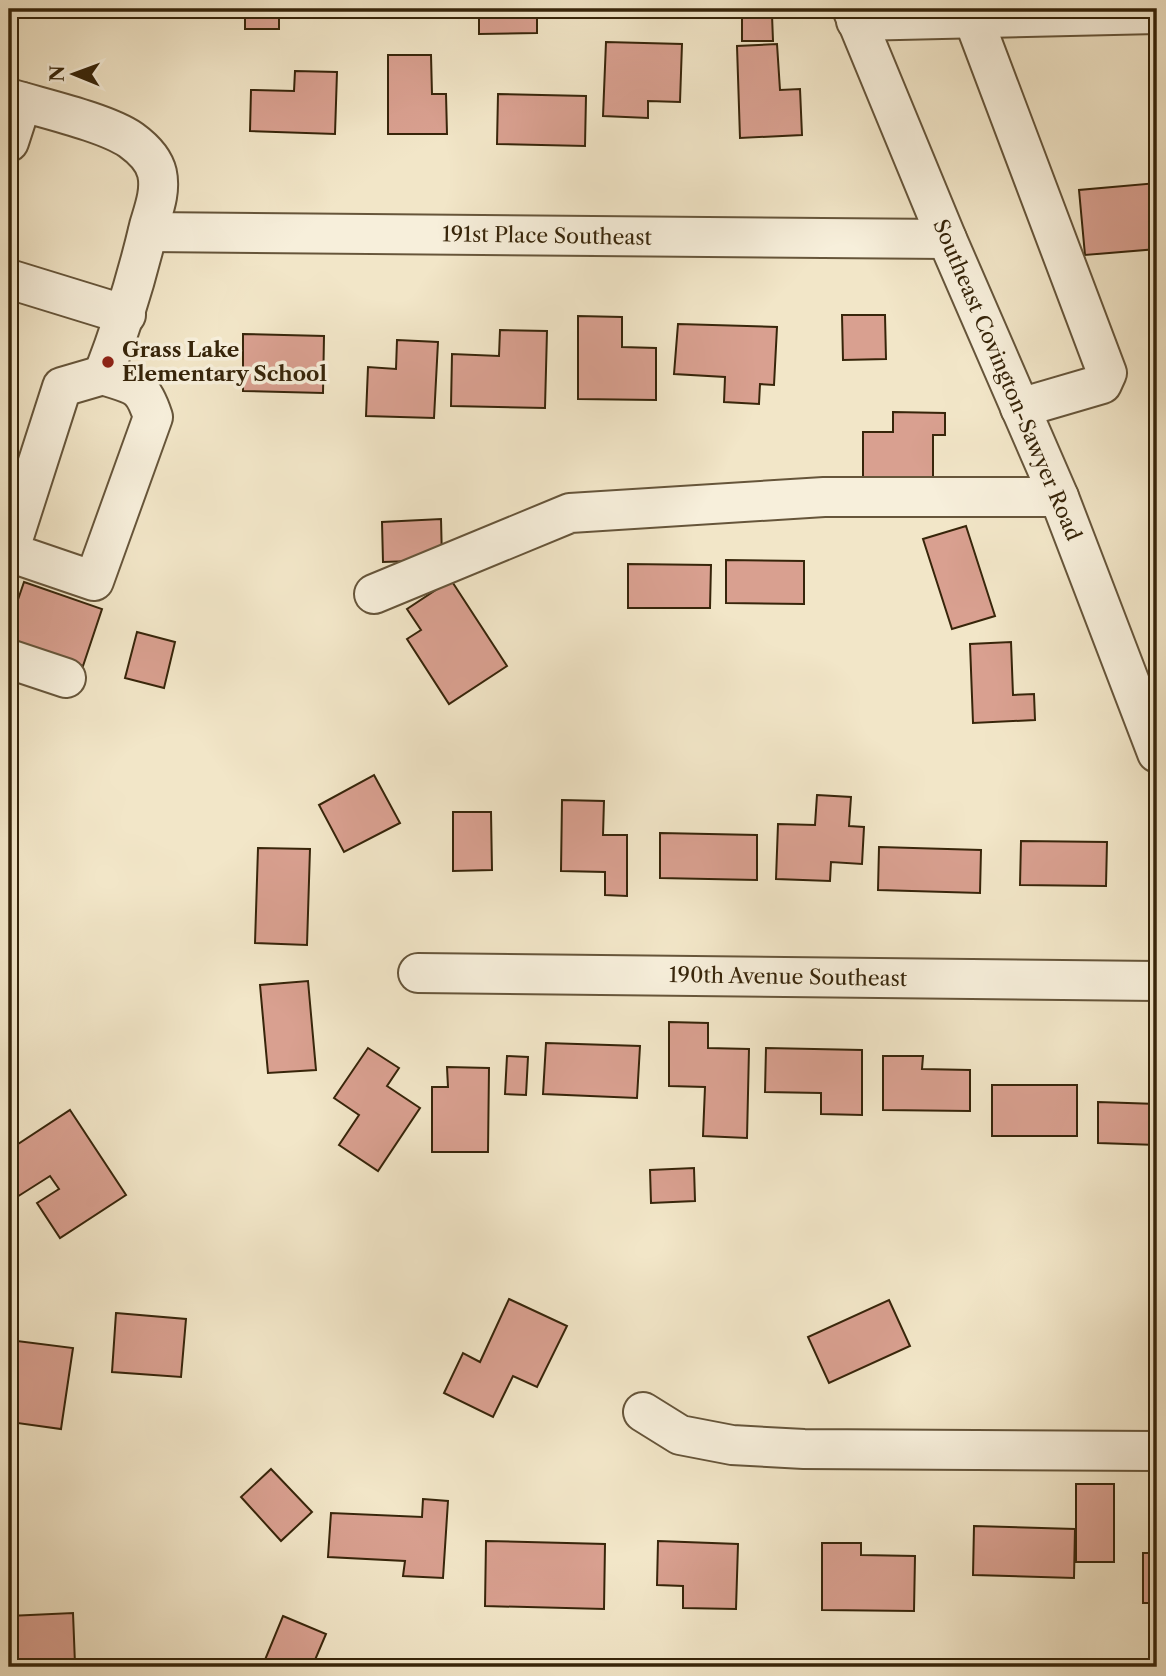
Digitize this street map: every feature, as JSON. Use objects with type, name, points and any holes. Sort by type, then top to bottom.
[{"type":"street","points":[[854,15],[973,18],[1157,14]]},
{"type":"street","name":"Southeast Covington-Sawyer Road","points":[[854,15],[1059,497],[1155,738]]},
{"type":"street","points":[[973,18],[1107,373],[1102,384],[1020,408]]},
{"type":"street","points":[[9,142],[15,100],[129,139],[148,156],[157,172],[159,188],[126,315],[103,375]]},
{"type":"street","name":"191st Place Southeast","points":[[148,232],[947,239]]},
{"type":"street","points":[[9,279],[126,315]]},
{"type":"street","points":[[103,375],[140,388],[153,417],[94,581],[9,553],[62,387],[103,375]]},
{"type":"street","points":[[374,594],[570,513],[824,497],[1059,497]]},
{"type":"street","points":[[9,659],[66,678]]},
{"type":"street","name":"190th Avenue Southeast","points":[[418,973],[1157,981]]},
{"type":"street","points":[[643,1412],[680,1435],[732,1445],[804,1449],[1157,1451]]},
{"type":"building","points":[[245,9],[279,9],[279,29],[245,29]]},
{"type":"building","points":[[479,9],[537,9],[537,33],[479,34]]},
{"type":"building","points":[[742,15],[772,15],[773,41],[742,41]]},
{"type":"building","points":[[606,42],[682,44],[680,102],[648,101],[648,118],[603,116]]},
{"type":"building","points":[[777,44],[780,90],[800,89],[802,135],[740,138],[737,46]]},
{"type":"building","points":[[388,55],[431,55],[432,94],[446,94],[447,134],[388,134]]},
{"type":"building","points":[[295,71],[337,72],[335,134],[250,131],[251,90],[294,91]]},
{"type":"building","points":[[498,94],[586,96],[585,146],[497,144]]},
{"type":"building","points":[[1157,183],[1157,249],[1085,255],[1079,190]]},
{"type":"building","points":[[842,315],[885,315],[886,359],[843,360]]},
{"type":"building","points":[[578,316],[622,317],[622,347],[656,348],[656,400],[578,399]]},
{"type":"building","points":[[678,324],[777,327],[774,385],[760,384],[759,404],[724,402],[725,377],[674,374]]},
{"type":"building","points":[[500,330],[547,331],[545,408],[451,406],[452,354],[499,356]]},
{"type":"building","points":[[243,334],[324,336],[323,393],[243,391]]},
{"type":"building","points":[[397,340],[438,342],[434,418],[366,416],[368,367],[396,369]]},
{"type":"building","points":[[893,412],[945,413],[945,435],[933,435],[933,478],[863,477],[863,432],[893,432]]},
{"type":"building","points":[[441,519],[442,560],[383,562],[382,522]]},
{"type":"building","points":[[966,526],[995,616],[952,629],[923,539]]},
{"type":"building","points":[[726,560],[804,561],[804,604],[726,603]]},
{"type":"building","points":[[628,564],[711,565],[710,608],[628,608]]},
{"type":"building","points":[[451,580],[507,666],[449,704],[407,639],[421,630],[407,609]]},
{"type":"building","points":[[24,582],[102,609],[83,666],[9,641],[9,626]]},
{"type":"building","points":[[137,632],[175,642],[164,688],[125,678]]},
{"type":"building","points":[[1011,642],[1013,695],[1034,694],[1035,720],[973,723],[970,644]]},
{"type":"building","points":[[374,775],[400,823],[344,852],[319,805]]},
{"type":"building","points":[[817,795],[851,797],[849,826],[864,827],[862,864],[831,862],[830,881],[776,879],[778,824],[815,825]]},
{"type":"building","points":[[562,800],[604,801],[603,835],[627,835],[627,896],[605,895],[605,872],[561,871]]},
{"type":"building","points":[[453,812],[491,812],[492,870],[453,871]]},
{"type":"building","points":[[660,833],[757,835],[757,880],[660,878]]},
{"type":"building","points":[[1021,841],[1107,842],[1106,886],[1020,885]]},
{"type":"building","points":[[879,847],[981,850],[980,893],[878,890]]},
{"type":"building","points":[[258,848],[310,849],[307,945],[255,943]]},
{"type":"building","points":[[308,981],[316,1070],[268,1073],[260,985]]},
{"type":"building","points":[[669,1022],[708,1023],[708,1048],[749,1049],[747,1138],[703,1136],[705,1087],[669,1086]]},
{"type":"building","points":[[546,1043],[640,1046],[637,1098],[543,1094]]},
{"type":"building","points":[[368,1048],[399,1068],[387,1086],[420,1108],[378,1171],[339,1145],[359,1115],[334,1098]]},
{"type":"building","points":[[766,1048],[862,1050],[862,1115],[821,1114],[821,1093],[765,1092]]},
{"type":"building","points":[[507,1056],[528,1057],[526,1095],[505,1094]]},
{"type":"building","points":[[883,1056],[923,1056],[922,1069],[970,1070],[970,1111],[883,1110]]},
{"type":"building","points":[[447,1067],[489,1068],[488,1152],[432,1152],[432,1087],[448,1087]]},
{"type":"building","points":[[992,1085],[1077,1085],[1077,1136],[992,1136]]},
{"type":"building","points":[[1098,1102],[1157,1104],[1157,1145],[1098,1143]]},
{"type":"building","points":[[70,1110],[126,1195],[60,1238],[37,1203],[59,1189],[50,1176],[9,1202],[9,1150]]},
{"type":"building","points":[[694,1168],[695,1201],[651,1203],[650,1170]]},
{"type":"building","points":[[509,1299],[567,1326],[537,1387],[513,1376],[493,1417],[444,1393],[463,1353],[480,1362]]},
{"type":"building","points":[[889,1300],[910,1346],[829,1383],[808,1337]]},
{"type":"building","points":[[116,1313],[186,1319],[181,1377],[112,1372]]},
{"type":"building","points":[[9,1340],[73,1348],[61,1429],[10,1422],[14,1396],[9,1395]]},
{"type":"building","points":[[271,1469],[312,1512],[281,1541],[241,1497]]},
{"type":"building","points":[[1076,1484],[1114,1484],[1114,1562],[1076,1562]]},
{"type":"building","points":[[423,1499],[448,1501],[443,1578],[403,1576],[405,1561],[328,1557],[331,1513],[422,1517]]},
{"type":"building","points":[[974,1526],[1075,1529],[1074,1578],[973,1575]]},
{"type":"building","points":[[486,1541],[605,1544],[604,1609],[485,1606]]},
{"type":"building","points":[[658,1541],[738,1544],[736,1609],[683,1608],[683,1586],[657,1585]]},
{"type":"building","points":[[822,1543],[861,1543],[861,1555],[915,1556],[914,1611],[822,1610]]},
{"type":"building","points":[[1143,1553],[1157,1553],[1157,1603],[1143,1603]]},
{"type":"building","points":[[73,1613],[75,1664],[9,1667],[9,1616]]},
{"type":"building","points":[[283,1616],[326,1634],[312,1667],[262,1667]]},
{"type":"place","name":"Grass Lake Elementary School","points":[[108,362]]}]
